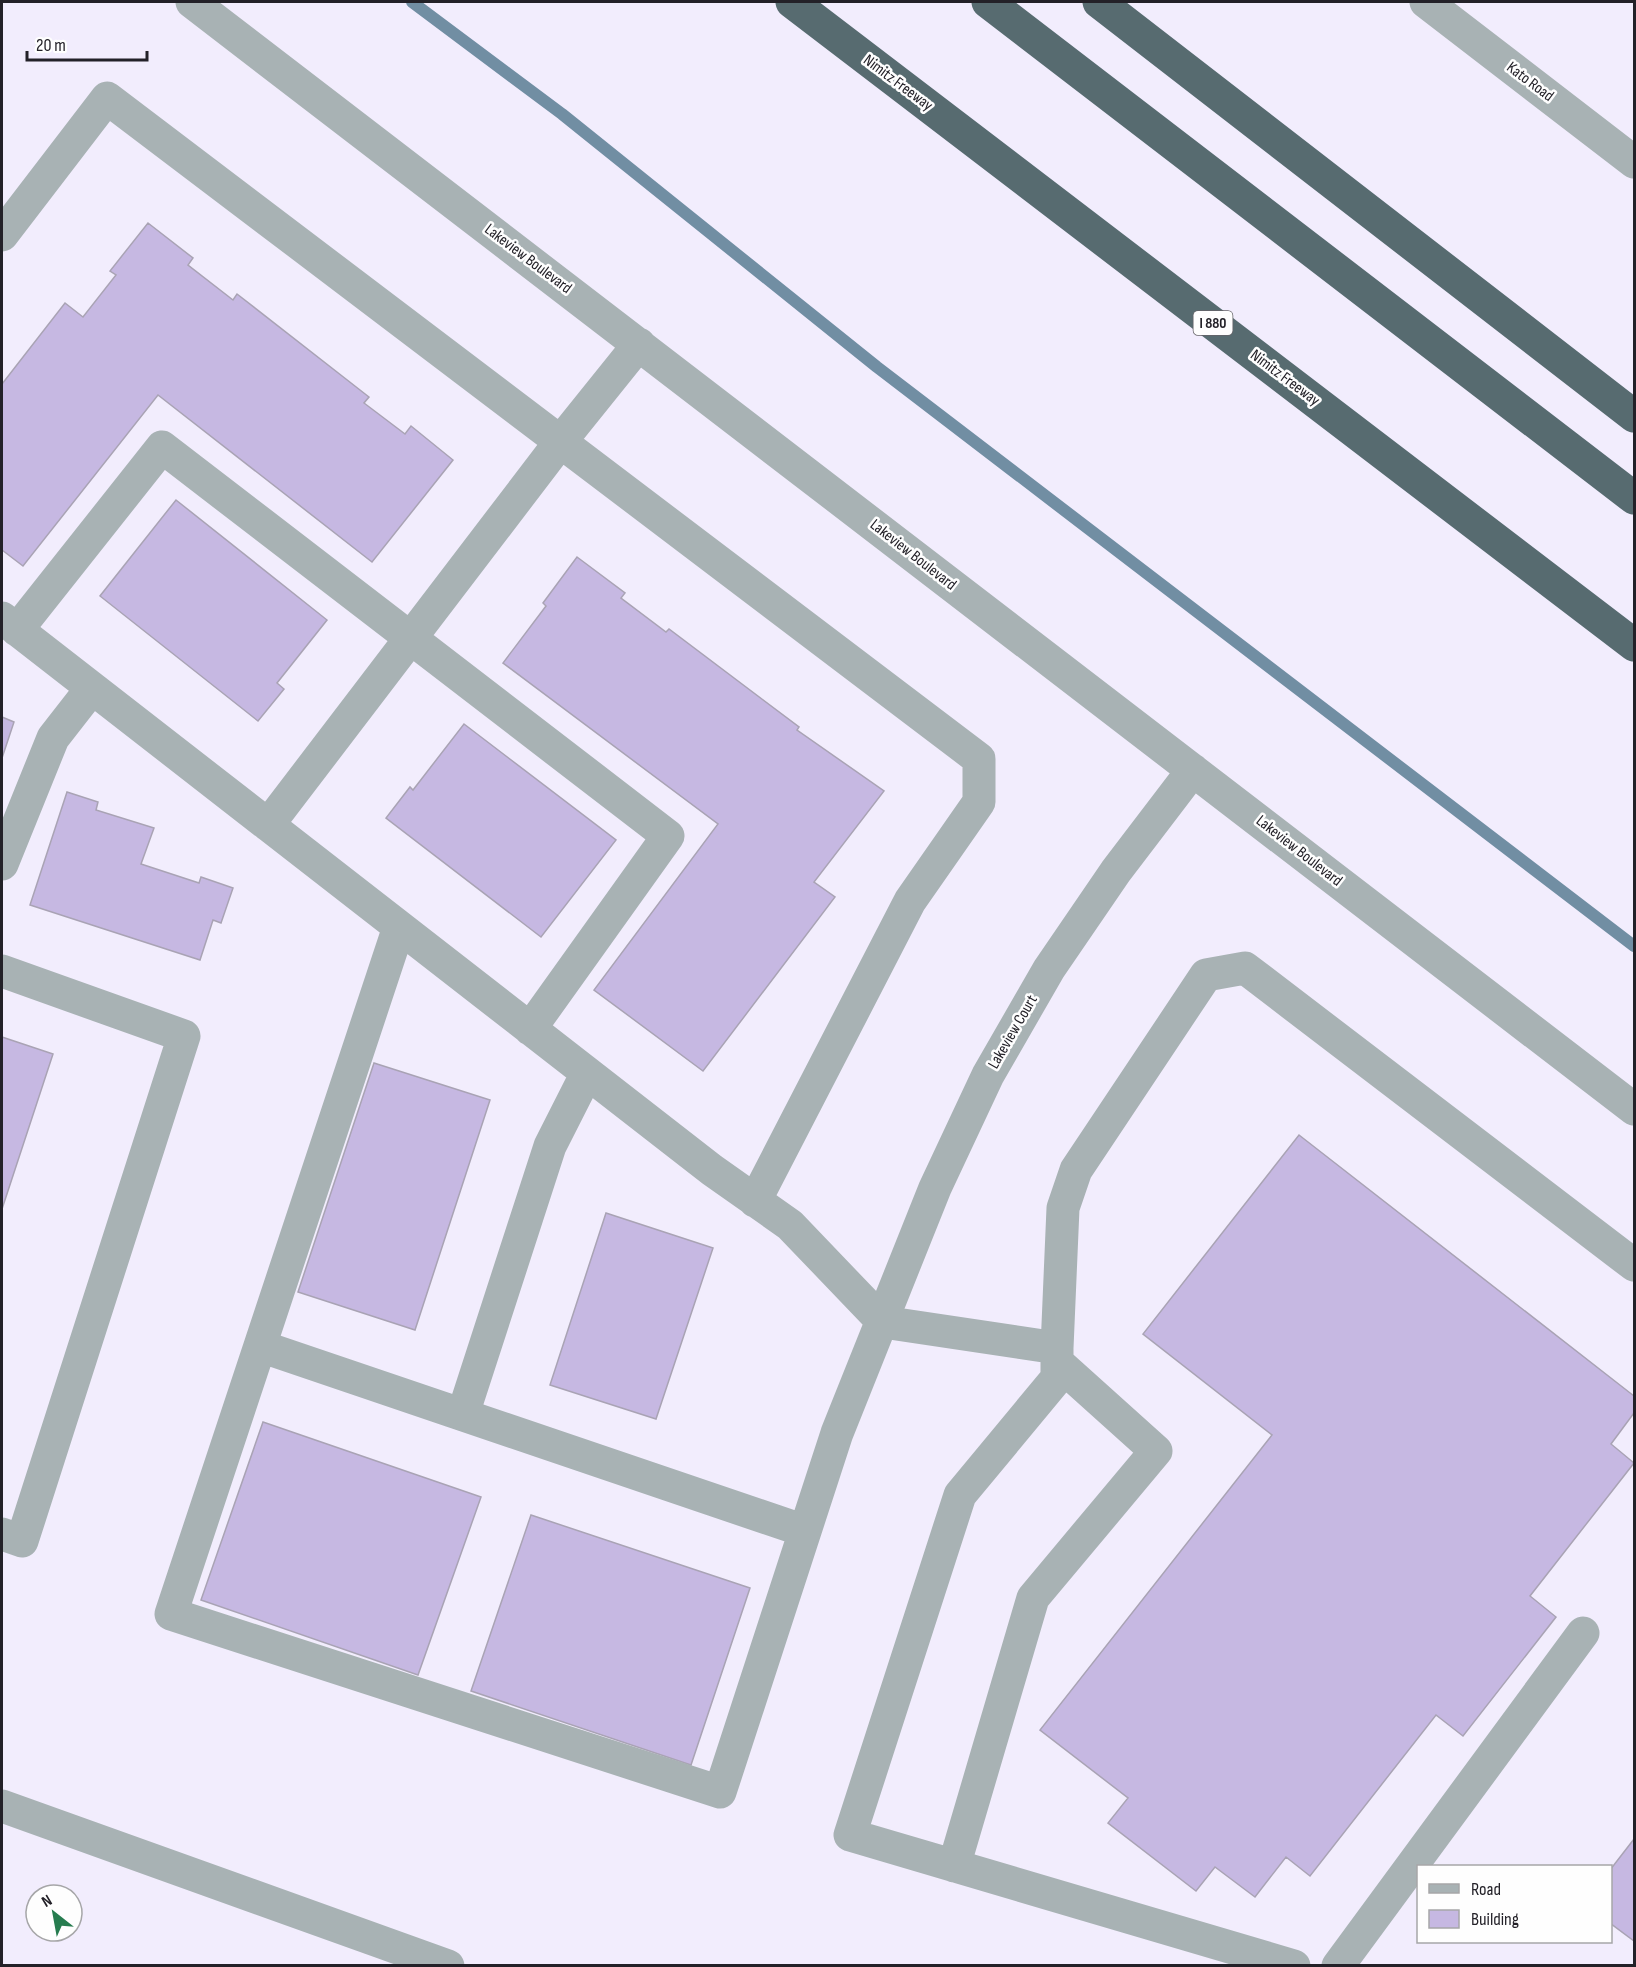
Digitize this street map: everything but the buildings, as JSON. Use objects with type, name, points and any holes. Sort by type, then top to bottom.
[{"type":"highway","name":"Nimitz Freeway","points":[[792,2],[1635,645]]},
{"type":"highway","points":[[988,2],[1635,498]]},
{"type":"highway","points":[[1099,2],[1635,416]]},
{"type":"street","name":"Lakeview Boulevard","points":[[192,2],[1635,1109]]},
{"type":"street","name":"Kato Road","points":[[1426,2],[1635,162]]},
{"type":"street","points":[[2,235],[107,98],[979,759],[979,802],[910,901],[755,1201]]},
{"type":"street","points":[[268,825],[561,441],[639,344]]},
{"type":"street","points":[[530,1029],[668,836],[162,447],[9,624],[92,688],[530,1029],[587,1073],[790,1225],[883,1322],[1057,1355],[1156,1451],[1033,1598],[954,1866]]},
{"type":"street","points":[[2,864],[53,738],[92,688]]},
{"type":"street","name":"Lakeview Court","points":[[260,1346],[171,1614],[720,1792],[837,1433],[935,1188],[988,1075],[1049,969],[1116,871],[1193,770]]},
{"type":"street","points":[[399,927],[260,1346],[805,1530]]},
{"type":"street","points":[[1294,1965],[850,1835],[960,1495],[1057,1378],[1063,1208],[1076,1170],[1206,975],[1245,968],[1635,1266]]},
{"type":"street","points":[[2,971],[184,1036],[22,1541],[2,1534]]},
{"type":"street","points":[[463,1414],[550,1146],[587,1073]]},
{"type":"street","points":[[1338,1965],[1583,1633]]},
{"type":"street","points":[[2,1806],[448,1965]]},
{"type":"waterway","points":[[412,2],[562,114],[877,367],[1634,946]]}]
